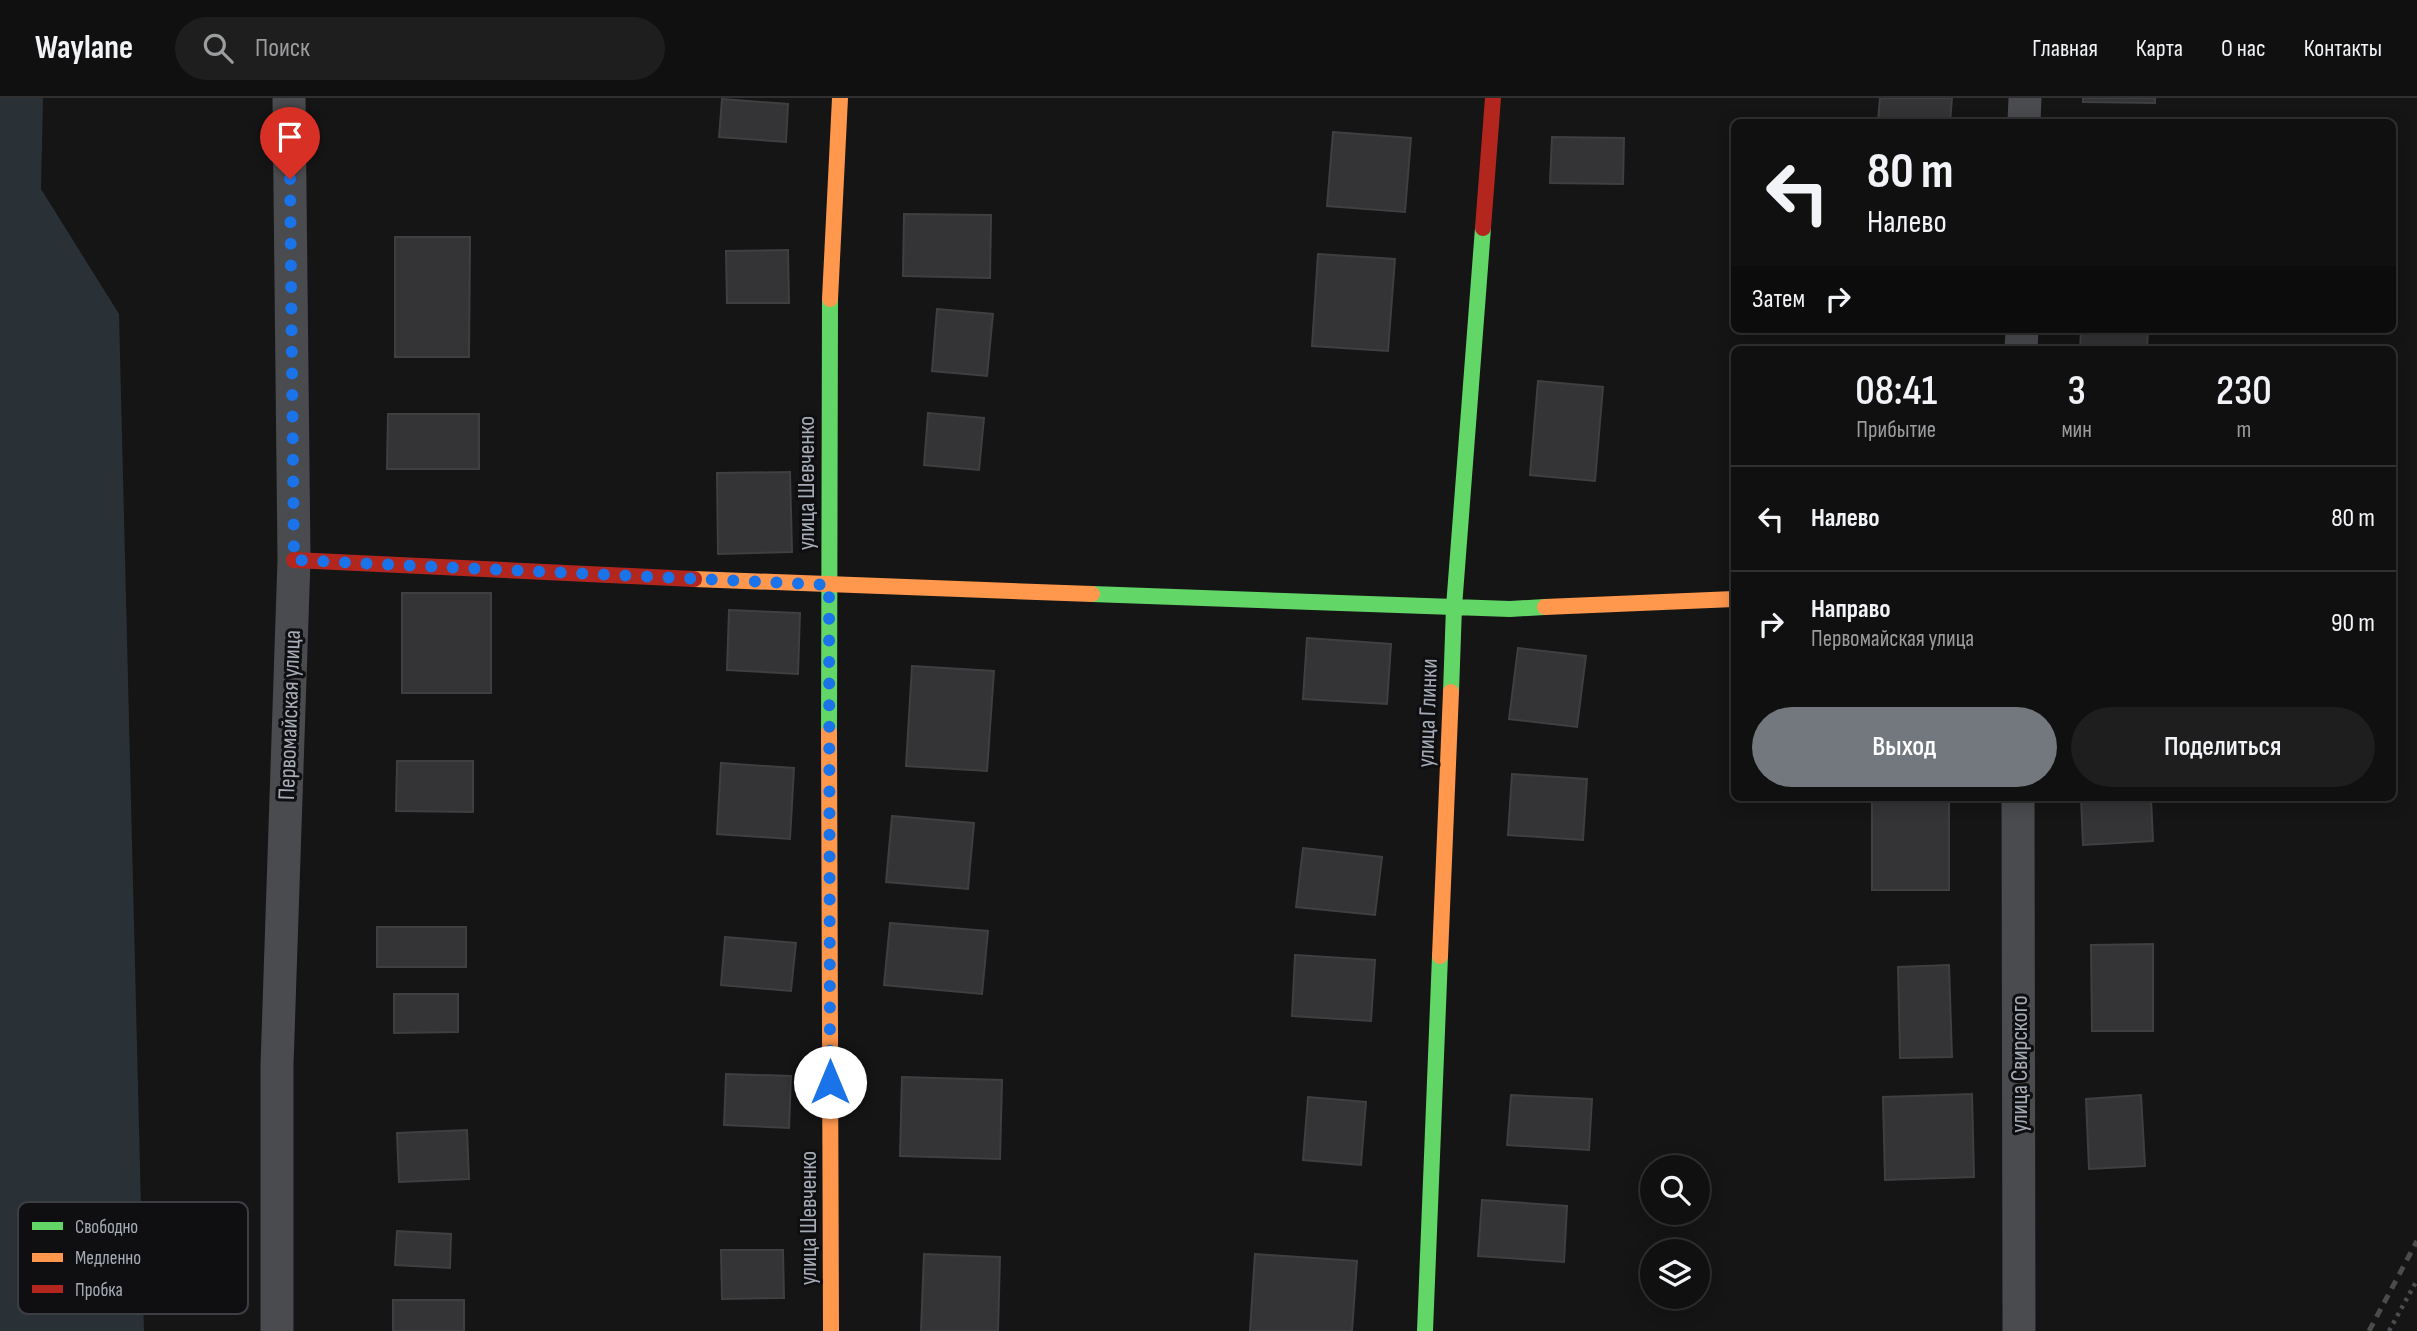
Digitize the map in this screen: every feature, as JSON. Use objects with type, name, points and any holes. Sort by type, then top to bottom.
[{"type":"street","name":"Первомайская улица","points":[[277,1331],[277,1065],[294,560],[289,98]]},
{"type":"street","name":"улица Шевченко","points":[[831,1331],[828,329],[841,98]]},
{"type":"street","name":"улица Глинки","points":[[1425,1331],[1454,607],[1493,98]]},
{"type":"street","points":[[2024,119],[2025,98]]},
{"type":"street","points":[[294,560],[829,585],[1510,609],[1731,599]]},
{"type":"street","name":"улица Свирского","points":[[2018,801],[2019,1331]]},
{"type":"path","points":[[2389,1331],[2417,1280]]},
{"type":"shaded area","points":[[0,98],[43,98],[41,189],[119,314],[141,1202],[18,1202],[18,1314],[144,1314],[144,1331],[0,1331]]},
{"type":"building","points":[[1880,98],[1952,98],[1950,119],[1878,119]]},
{"type":"building","points":[[2083,98],[2155,98],[2155,103],[2083,102]]},
{"type":"building","points":[[722,99],[788,104],[786,142],[719,137]]},
{"type":"building","points":[[1333,132],[1411,138],[1405,212],[1327,206]]},
{"type":"building","points":[[1552,137],[1624,138],[1623,184],[1550,183]]},
{"type":"building","points":[[904,214],[991,215],[990,278],[903,276]]},
{"type":"building","points":[[395,237],[470,237],[469,357],[395,357]]},
{"type":"building","points":[[788,250],[789,303],[727,303],[726,251]]},
{"type":"building","points":[[1318,254],[1395,259],[1388,351],[1312,346]]},
{"type":"building","points":[[937,309],[993,314],[987,376],[932,371]]},
{"type":"building","points":[[2081,333],[2148,333],[2147,346],[2080,346]]},
{"type":"building","points":[[1538,381],[1603,387],[1595,481],[1530,475]]},
{"type":"building","points":[[928,413],[984,418],[979,470],[924,465]]},
{"type":"building","points":[[388,414],[479,414],[479,469],[387,469]]},
{"type":"building","points":[[790,472],[792,552],[718,554],[717,473]]},
{"type":"building","points":[[402,593],[491,593],[491,693],[402,693]]},
{"type":"building","points":[[729,610],[800,613],[798,674],[727,670]]},
{"type":"building","points":[[1307,638],[1391,644],[1387,704],[1303,699]]},
{"type":"building","points":[[1518,648],[1586,656],[1577,727],[1509,719]]},
{"type":"building","points":[[912,666],[994,671],[987,771],[906,766]]},
{"type":"building","points":[[397,761],[473,761],[473,812],[396,811]]},
{"type":"building","points":[[721,763],[794,768],[790,839],[717,834]]},
{"type":"building","points":[[1512,774],[1587,779],[1583,840],[1508,835]]},
{"type":"building","points":[[1872,801],[1949,801],[1949,890],[1872,890]]},
{"type":"building","points":[[2081,801],[2151,801],[2153,841],[2083,845]]},
{"type":"building","points":[[892,816],[974,823],[968,889],[886,882]]},
{"type":"building","points":[[1303,848],[1382,857],[1375,915],[1296,907]]},
{"type":"building","points":[[890,923],[988,931],[982,994],[884,985]]},
{"type":"building","points":[[377,927],[466,927],[466,967],[377,967]]},
{"type":"building","points":[[725,937],[796,943],[791,991],[721,985]]},
{"type":"building","points":[[2153,944],[2153,1031],[2092,1031],[2091,945]]},
{"type":"building","points":[[1295,955],[1375,960],[1371,1021],[1292,1016]]},
{"type":"building","points":[[1949,965],[1952,1057],[1900,1058],[1898,967]]},
{"type":"building","points":[[394,994],[458,994],[458,1032],[394,1033]]},
{"type":"building","points":[[726,1074],[791,1076],[789,1128],[724,1125]]},
{"type":"building","points":[[902,1077],[1002,1080],[1000,1159],[900,1156]]},
{"type":"building","points":[[1972,1094],[1974,1177],[1885,1180],[1883,1097]]},
{"type":"building","points":[[1511,1095],[1592,1099],[1589,1150],[1507,1145]]},
{"type":"building","points":[[2141,1095],[2145,1166],[2089,1169],[2086,1099]]},
{"type":"building","points":[[1308,1097],[1366,1102],[1361,1165],[1303,1160]]},
{"type":"building","points":[[467,1130],[469,1179],[399,1182],[397,1133]]},
{"type":"building","points":[[1482,1200],[1567,1206],[1564,1262],[1478,1256]]},
{"type":"building","points":[[397,1231],[451,1234],[450,1268],[395,1265]]},
{"type":"building","points":[[721,1250],[783,1250],[784,1298],[722,1299]]},
{"type":"building","points":[[924,1254],[1000,1257],[998,1331],[921,1331]]},
{"type":"building","points":[[1255,1254],[1357,1261],[1352,1331],[1250,1331]]},
{"type":"building","points":[[393,1300],[464,1300],[464,1331],[393,1331]]},
{"type":"railway","points":[[2369,1331],[2417,1241]]},
{"type":"traffic: fast","points":[[1451,692],[1454,607],[1483,228]]},
{"type":"traffic: fast","points":[[829,732],[830,299]]},
{"type":"traffic: fast","points":[[1092,594],[1510,609],[1545,607]]},
{"type":"traffic: fast","points":[[1425,1331],[1440,956]]},
{"type":"traffic: slow","points":[[830,299],[840,98]]},
{"type":"traffic: slow","points":[[694,579],[1092,594]]},
{"type":"traffic: slow","points":[[1545,607],[1731,599]]},
{"type":"traffic: slow","points":[[1440,956],[1451,692]]},
{"type":"traffic: slow","points":[[829,732],[831,1331]]},
{"type":"traffic: jam","points":[[1483,228],[1493,98]]},
{"type":"traffic: jam","points":[[294,560],[694,579]]},
{"type":"route","points":[[290,179],[294,560],[829,585],[830,1082]]}]
